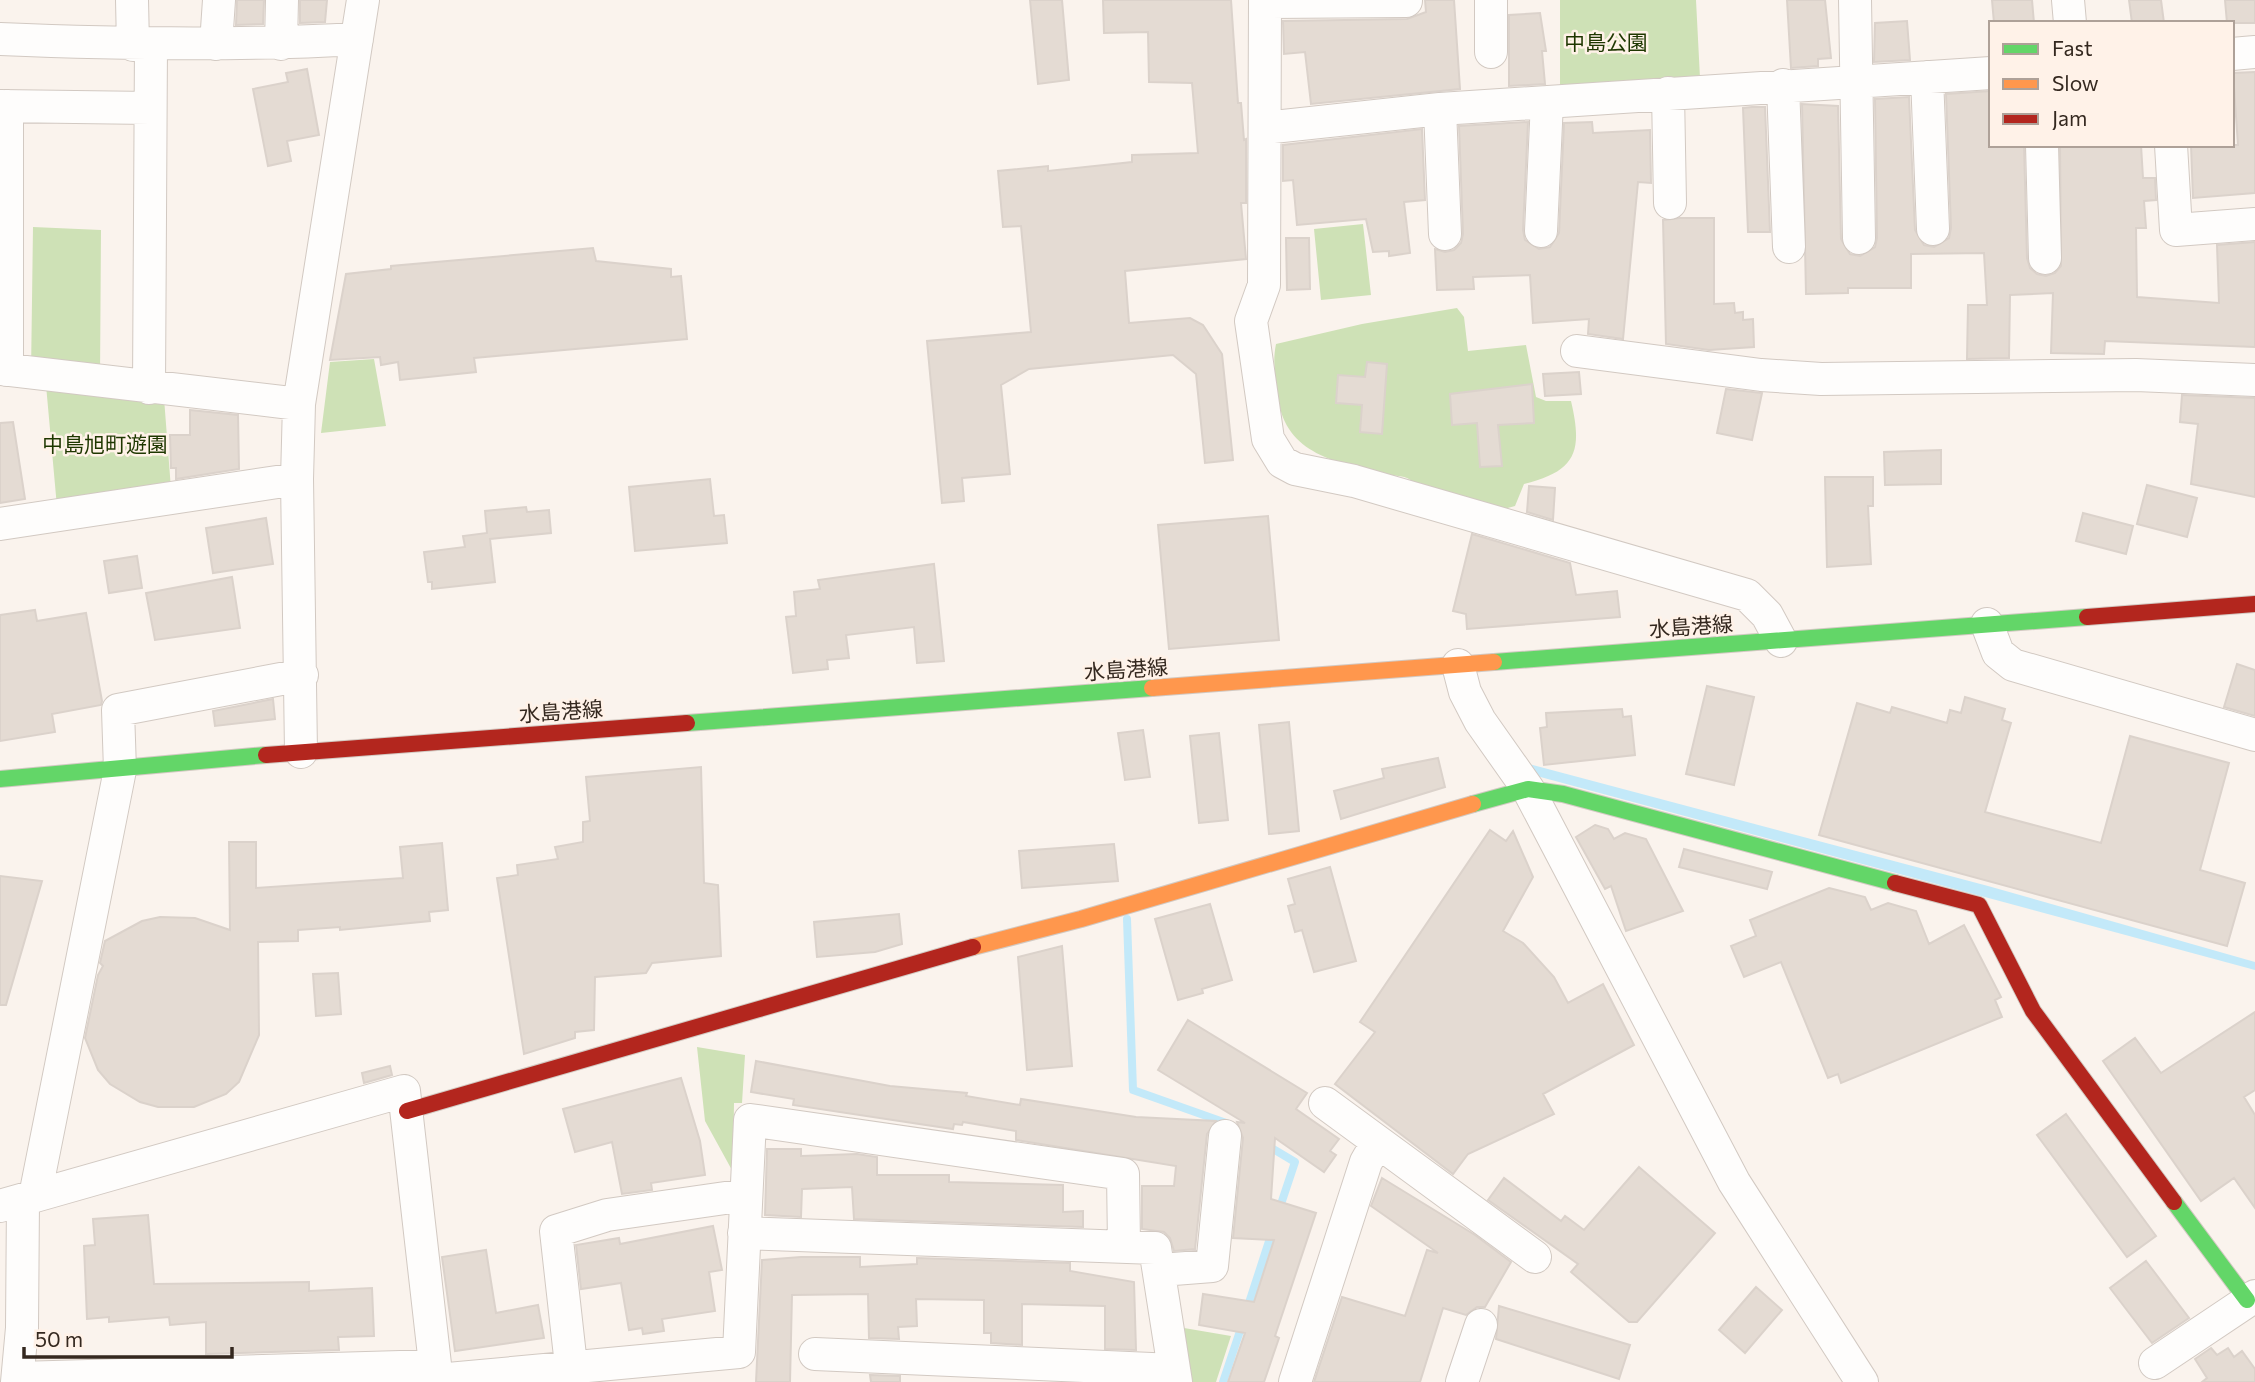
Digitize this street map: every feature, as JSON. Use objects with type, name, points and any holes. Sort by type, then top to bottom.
[{"type":"main road","name":"水島港線","points":[[0,779],[301,752],[2255,604]]},
{"type":"main road","points":[[406,1103],[711,1021],[1017,934],[1081,919],[1261,864],[1528,789],[1563,794],[1979,905],[2033,1011],[2251,1298]]},
{"type":"street","points":[[132,0],[142,45],[150,108],[149,388]]},
{"type":"street","points":[[216,44],[219,0]]},
{"type":"street","points":[[281,44],[282,0]]},
{"type":"street","points":[[301,752],[302,674],[297,479],[299,404],[325,256],[332,181],[363,0]]},
{"type":"street","points":[[1491,0],[1492,52]]},
{"type":"street","points":[[1855,0],[1859,238]]},
{"type":"street","points":[[2068,0],[2070,21]]},
{"type":"street","points":[[1406,1],[1265,1],[1264,285],[1251,321],[1268,439],[1282,462],[1316,475],[1367,485],[1746,595],[1766,615],[1781,641]]},
{"type":"street","points":[[0,39],[142,45],[281,44],[358,39]]},
{"type":"street","points":[[2234,54],[2255,52]]},
{"type":"street","points":[[1265,128],[1440,110],[1989,73]]},
{"type":"street","points":[[1927,77],[1933,229]]},
{"type":"street","points":[[1783,85],[1789,247]]},
{"type":"street","points":[[1668,93],[1670,203]]},
{"type":"street","points":[[1541,231],[1547,102]]},
{"type":"street","points":[[150,108],[3,106],[4,370],[299,404]]},
{"type":"street","points":[[1440,110],[1445,234]]},
{"type":"street","points":[[2042,147],[2045,258]]},
{"type":"street","points":[[2171,147],[2176,230],[2255,224]]},
{"type":"street","points":[[1577,351],[1761,375],[1821,379],[2136,375],[2255,380]]},
{"type":"street","points":[[0,524],[297,479]]},
{"type":"street","points":[[1987,624],[1998,653],[2013,665],[2255,735]]},
{"type":"street","points":[[1458,665],[1465,692],[1480,721],[1528,789],[1734,1182],[1861,1382]]},
{"type":"street","points":[[302,674],[118,710],[120,770],[21,1205],[23,1328],[18,1380],[436,1376],[739,1352],[750,1119],[1123,1174],[1124,1245]]},
{"type":"street","points":[[21,1205],[404,1091],[436,1376]]},
{"type":"street","points":[[1325,1103],[1535,1257]]},
{"type":"street","points":[[1161,1270],[1212,1266],[1224,1136]]},
{"type":"street","points":[[1295,1382],[1366,1162],[1377,1143]]},
{"type":"street","points":[[571,1365],[556,1231],[607,1214],[746,1195]]},
{"type":"street","points":[[744,1233],[1155,1248],[1161,1270],[1175,1376],[815,1354]]},
{"type":"street","points":[[2155,1363],[2251,1298]]},
{"type":"street","points":[[1462,1382],[1481,1325]]},
{"type":"green space","name":"中島公園","points":[[1560,0],[1696,0],[1700,78],[1560,91]]},
{"type":"green space","points":[[1363,224],[1371,295],[1321,300],[1314,229]]},
{"type":"green space","points":[[33,227],[101,230],[100,379],[31,374]]},
{"type":"green space","points":[[1457,308],[1464,317],[1468,351],[1526,345],[1536,397],[1546,401],[1571,401],[1576,434],[1572,457],[1555,473],[1524,484],[1515,506],[1504,509],[1414,483],[1404,477],[1332,460],[1316,453],[1291,432],[1283,417],[1278,398],[1274,365],[1276,344],[1362,324]]},
{"type":"green space","points":[[374,359],[386,426],[321,433],[330,362]]},
{"type":"green space","name":"中島旭町遊園","points":[[46,385],[164,398],[171,489],[57,507]]},
{"type":"green space","points":[[697,1047],[745,1055],[742,1103],[734,1103],[733,1172],[705,1121]]},
{"type":"green space","points":[[1184,1328],[1231,1336],[1216,1382],[1191,1382]]},
{"type":"water","points":[[1529,764],[1988,886],[2255,962],[2255,970],[1533,775]]},
{"type":"building","points":[[237,0],[264,0],[263,24],[236,25]]},
{"type":"building","points":[[300,0],[327,0],[325,22],[300,23]]},
{"type":"building","points":[[1030,0],[1062,0],[1069,80],[1038,84]]},
{"type":"building","points":[[1103,0],[1231,0],[1238,103],[1241,103],[1244,140],[1246,139],[1246,203],[1241,203],[1246,259],[1125,271],[1129,323],[1190,318],[1203,325],[1222,354],[1233,460],[1205,463],[1196,374],[1173,355],[1029,369],[1001,385],[1010,474],[962,478],[964,501],[942,503],[927,341],[1031,332],[1021,226],[1003,227],[998,171],[1048,166],[1048,171],[1132,162],[1132,155],[1198,153],[1192,83],[1149,82],[1148,32],[1104,33]]},
{"type":"building","points":[[1425,0],[1454,0],[1460,89],[1311,104],[1305,52],[1284,54],[1283,21],[1407,19],[1426,12]]},
{"type":"building","points":[[1787,0],[1825,0],[1831,58],[1818,59],[1818,66],[1791,68]]},
{"type":"building","points":[[1992,0],[2032,0],[2034,21],[1994,21]]},
{"type":"building","points":[[2129,0],[2161,0],[2164,21],[2132,21]]},
{"type":"building","points":[[2225,0],[2255,0],[2255,23],[2227,21]]},
{"type":"building","points":[[1540,13],[1546,51],[1542,51],[1545,84],[1509,86],[1509,15]]},
{"type":"building","points":[[1907,21],[1910,60],[1874,62],[1875,23]]},
{"type":"building","points":[[307,69],[319,135],[287,141],[291,161],[268,166],[253,89],[288,82],[286,73]]},
{"type":"building","points":[[2255,72],[2255,193],[2193,198],[2191,147],[2238,145],[2234,73]]},
{"type":"building","points":[[1989,91],[1989,147],[2024,147],[2027,258],[2030,268],[2037,274],[2046,276],[2055,273],[2061,266],[2060,147],[2141,147],[2143,178],[2155,178],[2156,200],[2144,201],[2146,228],[2136,228],[2137,297],[2219,303],[2217,245],[2255,242],[2255,347],[2105,341],[2104,354],[2051,353],[2053,293],[2010,295],[2009,358],[1967,359],[1968,305],[1987,305],[1984,253],[1911,254],[1911,288],[1848,288],[1848,293],[1806,294],[1802,104],[1838,106],[1841,239],[1850,254],[1860,256],[1875,247],[1877,238],[1875,99],[1909,97],[1915,230],[1924,245],[1934,247],[1949,238],[1951,228],[1946,94]]},
{"type":"building","points":[[1765,107],[1770,232],[1748,232],[1743,108]]},
{"type":"building","points":[[1528,122],[1523,230],[1525,240],[1539,249],[1550,247],[1559,233],[1564,123],[1592,122],[1593,133],[1650,130],[1651,183],[1638,182],[1623,339],[1588,334],[1589,319],[1533,323],[1530,275],[1473,277],[1474,289],[1437,290],[1435,249],[1445,252],[1454,250],[1461,243],[1463,234],[1459,126]]},
{"type":"building","points":[[1422,129],[1425,200],[1404,202],[1410,253],[1389,256],[1389,251],[1373,252],[1366,219],[1297,225],[1293,180],[1283,181],[1283,145]]},
{"type":"building","points":[[1714,218],[1714,304],[1734,303],[1735,313],[1743,312],[1743,320],[1753,319],[1754,347],[1709,350],[1666,344],[1663,220]]},
{"type":"building","points":[[1286,238],[1309,238],[1310,289],[1287,290]]},
{"type":"building","points":[[593,248],[596,261],[671,269],[671,277],[681,276],[687,339],[474,358],[476,372],[400,380],[398,362],[381,365],[380,357],[330,360],[346,274],[391,269],[391,266]]},
{"type":"building","points":[[1367,362],[1387,364],[1382,434],[1360,432],[1362,405],[1336,403],[1338,375],[1365,377]]},
{"type":"building","points":[[1579,372],[1581,394],[1545,396],[1543,374]]},
{"type":"building","points":[[1532,384],[1534,423],[1498,425],[1502,466],[1480,467],[1477,423],[1452,425],[1450,394]]},
{"type":"building","points":[[1726,389],[1762,393],[1752,440],[1717,433]]},
{"type":"building","points":[[2182,395],[2255,398],[2255,497],[2191,484],[2198,424],[2180,422]]},
{"type":"building","points":[[190,410],[238,415],[239,469],[176,479],[176,468],[171,468],[170,435],[190,435]]},
{"type":"building","points":[[13,422],[25,499],[0,503],[0,423]]},
{"type":"building","points":[[1941,450],[1941,484],[1885,485],[1884,452]]},
{"type":"building","points":[[1825,477],[1873,477],[1873,506],[1868,506],[1871,564],[1827,567]]},
{"type":"building","points":[[710,479],[714,516],[724,515],[727,543],[635,551],[629,487]]},
{"type":"building","points":[[2147,485],[2197,498],[2187,537],[2137,524]]},
{"type":"building","points":[[1529,486],[1555,488],[1553,520],[1527,512]]},
{"type":"building","points":[[526,507],[527,512],[549,510],[551,533],[490,539],[495,582],[432,589],[432,582],[428,582],[424,552],[465,547],[463,536],[487,533],[485,511]]},
{"type":"building","points":[[2083,513],[2133,526],[2126,554],[2076,541]]},
{"type":"building","points":[[1268,516],[1279,640],[1169,649],[1158,525]]},
{"type":"building","points":[[266,518],[273,564],[213,573],[206,528]]},
{"type":"building","points":[[1472,534],[1570,563],[1576,595],[1617,591],[1620,617],[1467,629],[1466,614],[1453,611]]},
{"type":"building","points":[[137,556],[142,588],[109,593],[104,561]]},
{"type":"building","points":[[934,564],[944,661],[917,663],[914,627],[846,635],[849,658],[827,660],[828,669],[793,673],[786,617],[796,616],[794,592],[820,589],[818,580]]},
{"type":"building","points":[[232,577],[240,628],[155,640],[146,593]]},
{"type":"building","points":[[35,610],[37,621],[86,613],[101,705],[52,714],[55,732],[0,741],[0,615]]},
{"type":"building","points":[[2237,664],[2255,670],[2255,716],[2224,707]]},
{"type":"building","points":[[1707,686],[1754,697],[1734,785],[1686,774]]},
{"type":"building","points":[[1965,697],[2005,709],[2002,720],[2011,723],[1985,812],[2101,843],[2130,736],[2229,763],[2200,870],[2245,883],[2227,946],[1819,835],[1857,703],[1890,713],[1892,707],[1947,723],[1950,710],[1961,713]]},
{"type":"building","points":[[273,699],[275,719],[215,726],[213,711]]},
{"type":"building","points":[[1622,709],[1623,717],[1631,716],[1635,755],[1544,765],[1540,728],[1547,727],[1546,713]]},
{"type":"building","points":[[1289,722],[1299,831],[1269,834],[1259,725]]},
{"type":"building","points":[[1143,730],[1150,777],[1125,780],[1118,733]]},
{"type":"building","points":[[1219,733],[1228,820],[1199,823],[1190,736]]},
{"type":"building","points":[[1438,758],[1445,787],[1341,819],[1334,791],[1384,778],[1382,769]]},
{"type":"building","points":[[701,767],[704,883],[718,885],[721,956],[652,963],[646,973],[595,977],[594,1030],[575,1032],[575,1038],[524,1054],[497,878],[518,875],[517,865],[558,859],[555,847],[583,842],[583,822],[590,821],[586,777]]},
{"type":"building","points":[[1595,825],[1608,829],[1614,839],[1625,833],[1646,839],[1683,911],[1626,931],[1611,886],[1605,889],[1576,837]]},
{"type":"building","points":[[1490,830],[1506,841],[1513,831],[1533,877],[1503,931],[1523,943],[1554,977],[1568,1003],[1603,984],[1634,1045],[1543,1094],[1554,1114],[1468,1154],[1453,1174],[1335,1084],[1375,1032],[1360,1022]]},
{"type":"building","points":[[229,842],[256,842],[256,888],[403,878],[400,847],[442,843],[448,910],[429,912],[430,921],[340,930],[340,927],[298,930],[298,941],[258,942],[259,1035],[239,1082],[226,1094],[194,1107],[158,1107],[140,1102],[110,1084],[98,1070],[85,1038],[98,975],[103,966],[100,963],[105,941],[142,921],[160,917],[195,918],[230,930]]},
{"type":"building","points":[[1114,844],[1118,881],[1022,888],[1019,851]]},
{"type":"building","points":[[1684,849],[1772,872],[1767,889],[1679,867]]},
{"type":"building","points":[[1330,867],[1356,961],[1314,972],[1302,930],[1295,932],[1288,906],[1295,904],[1288,879]]},
{"type":"building","points":[[0,876],[42,881],[6,1005],[0,1005]]},
{"type":"building","points":[[1829,888],[1865,897],[1871,910],[1888,903],[1916,911],[1929,944],[1964,925],[2001,997],[1995,1000],[2002,1017],[1841,1083],[1838,1074],[1828,1078],[1781,962],[1744,977],[1731,946],[1756,936],[1750,920]]},
{"type":"building","points":[[1210,904],[1232,980],[1202,989],[1203,993],[1178,1000],[1155,919]]},
{"type":"building","points":[[899,914],[902,944],[875,952],[817,957],[814,922]]},
{"type":"building","points":[[1062,946],[1072,1066],[1027,1070],[1018,957]]},
{"type":"building","points":[[338,973],[341,1014],[316,1016],[313,974]]},
{"type":"building","points":[[2255,1012],[2255,1090],[2244,1097],[2255,1115],[2255,1208],[2234,1178],[2201,1201],[2103,1061],[2135,1038],[2161,1073]]},
{"type":"building","points":[[1188,1020],[1307,1093],[1296,1109],[1339,1139],[1330,1151],[1336,1155],[1324,1172],[1275,1138],[1271,1199],[1316,1213],[1275,1336],[1279,1338],[1264,1382],[1228,1382],[1245,1333],[1199,1325],[1203,1294],[1254,1302],[1274,1240],[1233,1238],[1243,1138],[1237,1122],[1245,1123],[1158,1070]]},
{"type":"building","points":[[756,1061],[890,1086],[967,1093],[966,1096],[1020,1105],[1021,1099],[1136,1117],[1216,1121],[1207,1134],[1195,1249],[1174,1251],[1170,1238],[1164,1232],[1142,1229],[1142,1186],[1174,1186],[1176,1166],[1016,1140],[1016,1131],[963,1122],[962,1125],[954,1124],[953,1129],[793,1105],[794,1099],[751,1092]]},
{"type":"building","points":[[390,1066],[392,1075],[364,1083],[362,1073]]},
{"type":"building","points":[[681,1078],[700,1141],[705,1175],[651,1183],[652,1190],[622,1194],[612,1142],[575,1152],[563,1109]]},
{"type":"building","points":[[2066,1114],[2156,1236],[2127,1257],[2037,1135]]},
{"type":"building","points":[[767,1149],[801,1149],[801,1156],[857,1154],[877,1157],[877,1175],[949,1175],[949,1182],[1063,1185],[1063,1212],[1083,1211],[1083,1227],[854,1219],[852,1187],[802,1189],[801,1217],[765,1215]]},
{"type":"building","points":[[1639,1167],[1715,1233],[1637,1322],[1629,1322],[1571,1272],[1578,1264],[1488,1200],[1504,1178],[1561,1221],[1565,1216],[1584,1230]]},
{"type":"building","points":[[1382,1178],[1475,1235],[1511,1262],[1485,1307],[1477,1307],[1466,1315],[1443,1308],[1420,1382],[1314,1382],[1342,1297],[1405,1316],[1427,1250],[1438,1253],[1371,1206]]},
{"type":"building","points":[[148,1215],[154,1284],[309,1282],[309,1291],[372,1288],[374,1336],[338,1337],[339,1350],[206,1354],[206,1322],[170,1325],[169,1317],[109,1322],[109,1317],[87,1319],[84,1246],[95,1245],[93,1219]]},
{"type":"building","points":[[713,1226],[722,1270],[709,1272],[715,1311],[662,1319],[664,1331],[643,1334],[642,1328],[629,1330],[621,1283],[581,1289],[576,1245],[619,1238],[620,1244]]},
{"type":"building","points":[[486,1250],[496,1313],[538,1305],[544,1338],[455,1351],[442,1257]]},
{"type":"building","points":[[860,1257],[860,1267],[917,1264],[917,1258],[1070,1263],[1070,1271],[1134,1282],[1136,1350],[1105,1349],[1105,1306],[1022,1304],[1022,1345],[991,1343],[991,1333],[984,1333],[984,1300],[916,1299],[917,1326],[898,1327],[899,1339],[869,1338],[868,1294],[792,1295],[790,1382],[756,1382],[762,1260]]},
{"type":"building","points":[[2146,1261],[2189,1318],[2152,1343],[2110,1288]]},
{"type":"building","points":[[1756,1287],[1782,1310],[1745,1353],[1719,1330]]},
{"type":"building","points":[[1499,1306],[1630,1345],[1619,1379],[1496,1339]]},
{"type":"building","points":[[2211,1348],[2217,1355],[2228,1348],[2234,1357],[2242,1351],[2255,1369],[2255,1382],[2202,1382],[2207,1378],[2195,1359]]},
{"type":"building","points":[[870,1375],[900,1376],[900,1382],[871,1382]]},
{"type":"waterway","points":[[1127,919],[1133,1090],[1229,1124]]},
{"type":"waterway","points":[[1268,1146],[1295,1162],[1279,1210]]},
{"type":"waterway","points":[[1247,1309],[1272,1232]]},
{"type":"waterway","points":[[1223,1382],[1243,1322]]},
{"type":"traffic: fast","points":[[1494,662],[2087,617]]},
{"type":"traffic: fast","points":[[687,723],[1152,688]]},
{"type":"traffic: fast","points":[[0,779],[266,755]]},
{"type":"traffic: fast","points":[[1473,804],[1528,789],[1563,794],[1895,883]]},
{"type":"traffic: fast","points":[[2174,1202],[2247,1300]]},
{"type":"traffic: slow","points":[[1152,688],[1494,662]]},
{"type":"traffic: slow","points":[[973,947],[1081,919],[1473,804]]},
{"type":"traffic: jam","points":[[2087,617],[2255,604]]},
{"type":"traffic: jam","points":[[266,755],[687,723]]},
{"type":"traffic: jam","points":[[1895,883],[1979,905],[2033,1011],[2174,1202]]},
{"type":"traffic: jam","points":[[407,1111],[973,947]]}]
